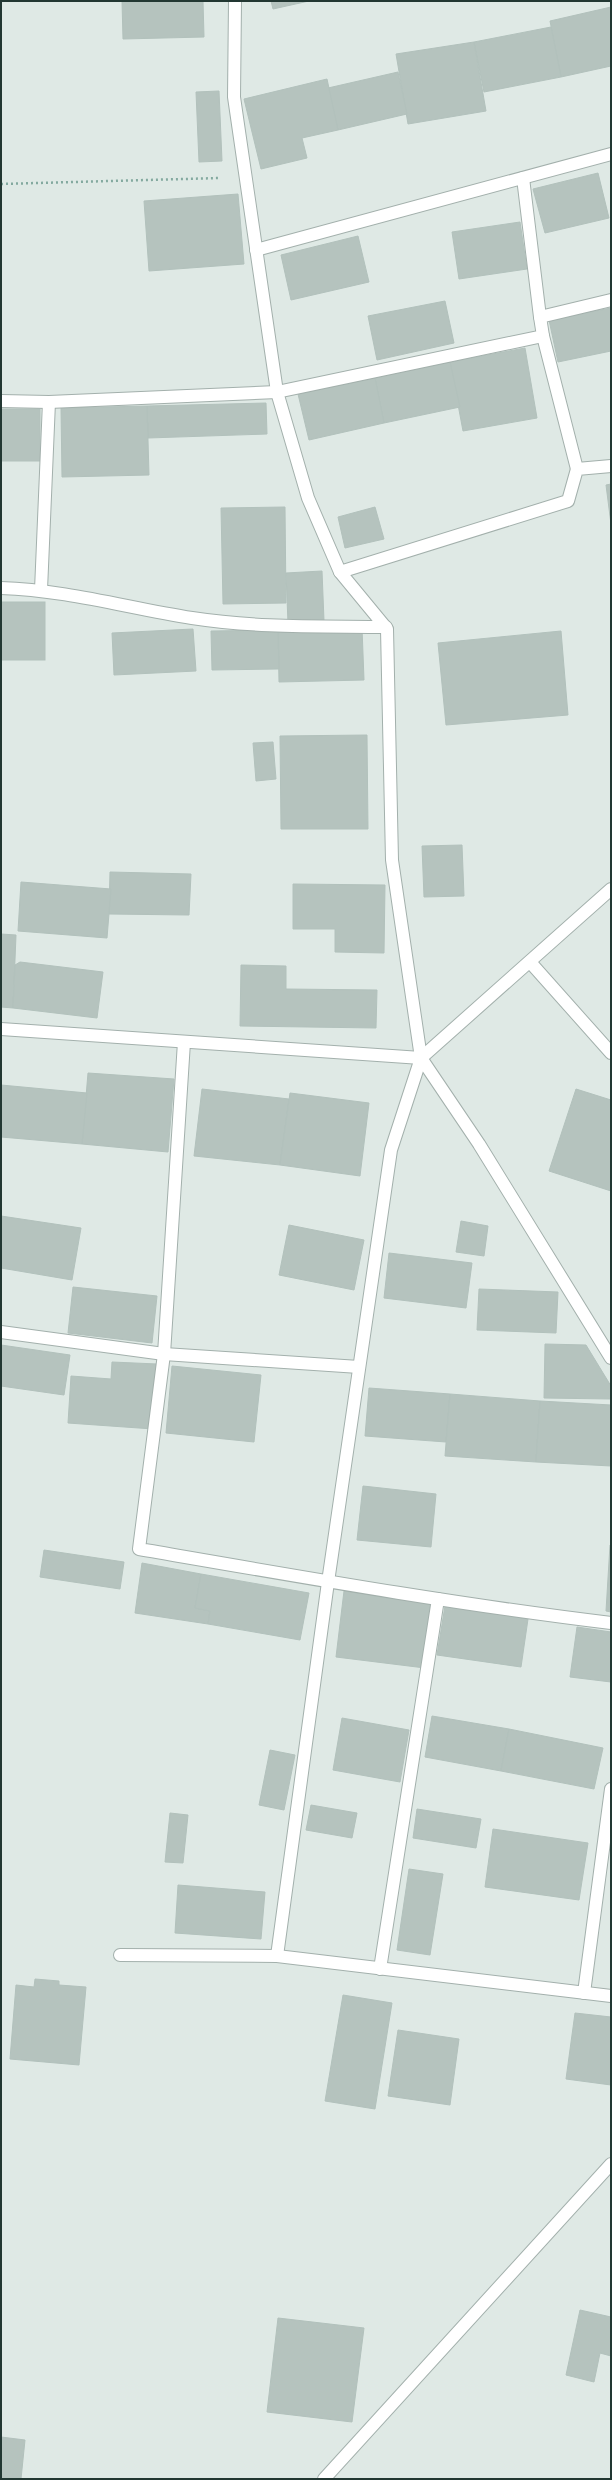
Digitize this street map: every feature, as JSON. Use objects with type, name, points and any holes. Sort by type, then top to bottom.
[{"type":"street","points":[[235,1],[234,97],[247,177],[277,392],[308,498],[340,572],[386,627],[392,860],[421,1058],[479,1144],[611,1358]]},
{"type":"street","points":[[256,250],[611,154]]},
{"type":"street","points":[[340,572],[568,501],[577,470],[543,336],[523,178]]},
{"type":"street","points":[[540,317],[611,300]]},
{"type":"street","points":[[1,401],[49,402],[277,392],[543,336]]},
{"type":"street","points":[[42,590],[49,402]]},
{"type":"street","points":[[577,470],[611,466]]},
{"type":"street","points":[[1,588],[42,590],[192,618],[253,626],[386,627]]},
{"type":"street","points":[[278,1956],[328,1582],[391,1150],[421,1058],[611,889]]},
{"type":"street","points":[[530,962],[611,1053]]},
{"type":"street","points":[[1,1029],[421,1058]]},
{"type":"street","points":[[184,1042],[164,1354],[139,1549],[328,1582],[611,1623]]},
{"type":"street","points":[[1,1332],[164,1354],[359,1367]]},
{"type":"street","points":[[380,1968],[438,1599]]},
{"type":"street","points":[[584,1993],[611,1789]]},
{"type":"street","points":[[120,1955],[278,1956],[611,1996]]},
{"type":"street","points":[[324,2479],[611,2164]]},
{"type":"path","points":[[1,184],[247,177]]},
{"type":"building","points":[[122,1],[203,1],[204,37],[123,39]]},
{"type":"building","points":[[271,1],[309,1],[273,9]]},
{"type":"building","points":[[611,7],[611,66],[561,77],[550,21]]},
{"type":"building","points":[[551,27],[561,77],[484,92],[474,42]]},
{"type":"building","points":[[474,42],[486,111],[408,124],[396,54]]},
{"type":"building","points":[[398,72],[407,114],[338,130],[328,88]]},
{"type":"building","points":[[327,79],[338,130],[302,138],[307,158],[261,169],[244,99]]},
{"type":"building","points":[[219,91],[222,161],[199,162],[196,92]]},
{"type":"building","points":[[598,173],[609,218],[545,233],[533,189]]},
{"type":"building","points":[[238,194],[244,264],[149,271],[144,201]]},
{"type":"building","points":[[520,222],[527,269],[459,279],[452,232]]},
{"type":"building","points":[[358,236],[369,282],[291,300],[281,255]]},
{"type":"building","points":[[445,301],[454,343],[377,360],[368,316]]},
{"type":"building","points":[[611,308],[611,351],[558,362],[549,320]]},
{"type":"building","points":[[525,348],[537,418],[463,431],[450,362]]},
{"type":"building","points":[[450,362],[460,407],[384,423],[375,378]]},
{"type":"building","points":[[375,378],[384,423],[309,440],[298,394]]},
{"type":"building","points":[[266,403],[267,434],[148,438],[147,406]]},
{"type":"building","points":[[147,406],[149,475],[62,477],[61,408]]},
{"type":"building","points":[[1,409],[40,409],[40,461],[1,461]]},
{"type":"building","points":[[611,484],[611,524],[606,485]]},
{"type":"building","points":[[285,507],[286,603],[223,604],[221,508]]},
{"type":"building","points":[[375,507],[384,539],[345,548],[338,517]]},
{"type":"building","points":[[322,571],[324,621],[288,623],[286,573]]},
{"type":"building","points":[[1,602],[45,602],[45,660],[1,660]]},
{"type":"building","points":[[362,628],[364,680],[279,682],[278,630]]},
{"type":"building","points":[[193,629],[196,671],[114,675],[112,633]]},
{"type":"building","points":[[278,630],[279,669],[212,670],[211,631]]},
{"type":"building","points":[[561,631],[568,715],[446,725],[438,643]]},
{"type":"building","points":[[367,735],[368,829],[281,829],[280,736]]},
{"type":"building","points":[[273,742],[276,779],[256,781],[253,743]]},
{"type":"building","points":[[462,845],[464,896],[424,897],[422,846]]},
{"type":"building","points":[[110,872],[191,874],[189,915],[109,914]]},
{"type":"building","points":[[21,882],[111,889],[107,938],[18,931]]},
{"type":"building","points":[[293,884],[385,885],[384,953],[335,952],[335,929],[293,929]]},
{"type":"building","points":[[1,934],[16,935],[13,1008],[1,1007]]},
{"type":"building","points":[[20,962],[103,972],[97,1018],[13,1008],[15,965]]},
{"type":"building","points":[[241,965],[286,966],[286,989],[377,990],[376,1028],[240,1026]]},
{"type":"building","points":[[88,1073],[174,1079],[168,1152],[82,1144]]},
{"type":"building","points":[[1,1085],[87,1093],[82,1144],[1,1137]]},
{"type":"building","points":[[202,1089],[289,1099],[280,1165],[194,1156]]},
{"type":"building","points":[[576,1089],[611,1100],[611,1191],[549,1171]]},
{"type":"building","points":[[290,1093],[369,1103],[360,1176],[280,1165]]},
{"type":"building","points":[[1,1216],[81,1228],[72,1280],[1,1268]]},
{"type":"building","points":[[461,1221],[488,1226],[484,1256],[456,1252]]},
{"type":"building","points":[[289,1225],[364,1240],[354,1290],[279,1275]]},
{"type":"building","points":[[389,1253],[472,1263],[466,1308],[384,1298]]},
{"type":"building","points":[[73,1287],[157,1296],[152,1343],[68,1333]]},
{"type":"building","points":[[479,1289],[558,1292],[556,1333],[477,1330]]},
{"type":"building","points":[[545,1344],[586,1345],[611,1386],[611,1399],[544,1398]]},
{"type":"building","points":[[1,1345],[70,1355],[64,1395],[1,1386]]},
{"type":"building","points":[[112,1362],[157,1364],[153,1429],[68,1423],[71,1376],[111,1379]]},
{"type":"building","points":[[172,1366],[261,1375],[254,1442],[166,1433]]},
{"type":"building","points":[[369,1388],[450,1394],[446,1442],[365,1436]]},
{"type":"building","points":[[450,1394],[540,1401],[536,1462],[445,1456]]},
{"type":"building","points":[[540,1401],[611,1405],[611,1466],[536,1462]]},
{"type":"building","points":[[363,1486],[436,1494],[431,1547],[357,1540]]},
{"type":"building","points":[[611,1545],[611,1612],[606,1611]]},
{"type":"building","points":[[44,1550],[124,1562],[120,1589],[40,1577]]},
{"type":"building","points":[[142,1563],[201,1574],[195,1608],[210,1611],[208,1624],[135,1613]]},
{"type":"building","points":[[201,1574],[309,1593],[300,1640],[208,1624],[210,1611],[195,1608]]},
{"type":"building","points":[[344,1591],[433,1601],[425,1668],[336,1657]]},
{"type":"building","points":[[445,1606],[528,1619],[521,1667],[437,1655]]},
{"type":"building","points":[[577,1627],[611,1632],[611,1682],[570,1677]]},
{"type":"building","points":[[432,1716],[509,1729],[501,1771],[425,1757]]},
{"type":"building","points":[[342,1718],[409,1730],[400,1782],[333,1770]]},
{"type":"building","points":[[509,1729],[603,1748],[594,1789],[501,1771]]},
{"type":"building","points":[[270,1750],[295,1755],[284,1810],[259,1805]]},
{"type":"building","points":[[311,1805],[357,1813],[352,1838],[306,1830]]},
{"type":"building","points":[[417,1809],[481,1819],[476,1848],[413,1838]]},
{"type":"building","points":[[170,1813],[188,1815],[183,1863],[165,1862]]},
{"type":"building","points":[[493,1829],[588,1843],[579,1900],[485,1887]]},
{"type":"building","points":[[409,1869],[443,1874],[430,1955],[397,1950]]},
{"type":"building","points":[[178,1885],[265,1892],[261,1939],[175,1933]]},
{"type":"building","points":[[35,1979],[59,1981],[59,1985],[86,1987],[79,2065],[10,2059],[16,1985],[34,1987]]},
{"type":"building","points":[[343,1995],[392,2003],[375,2109],[325,2101]]},
{"type":"building","points":[[575,2013],[611,2017],[611,2085],[566,2079]]},
{"type":"building","points":[[398,2030],[459,2039],[450,2105],[388,2096]]},
{"type":"building","points":[[580,2310],[611,2317],[611,2356],[600,2353],[594,2382],[566,2375]]},
{"type":"building","points":[[278,2318],[364,2328],[352,2422],[267,2412]]},
{"type":"building","points":[[1,2437],[25,2440],[21,2479],[1,2479]]}]
